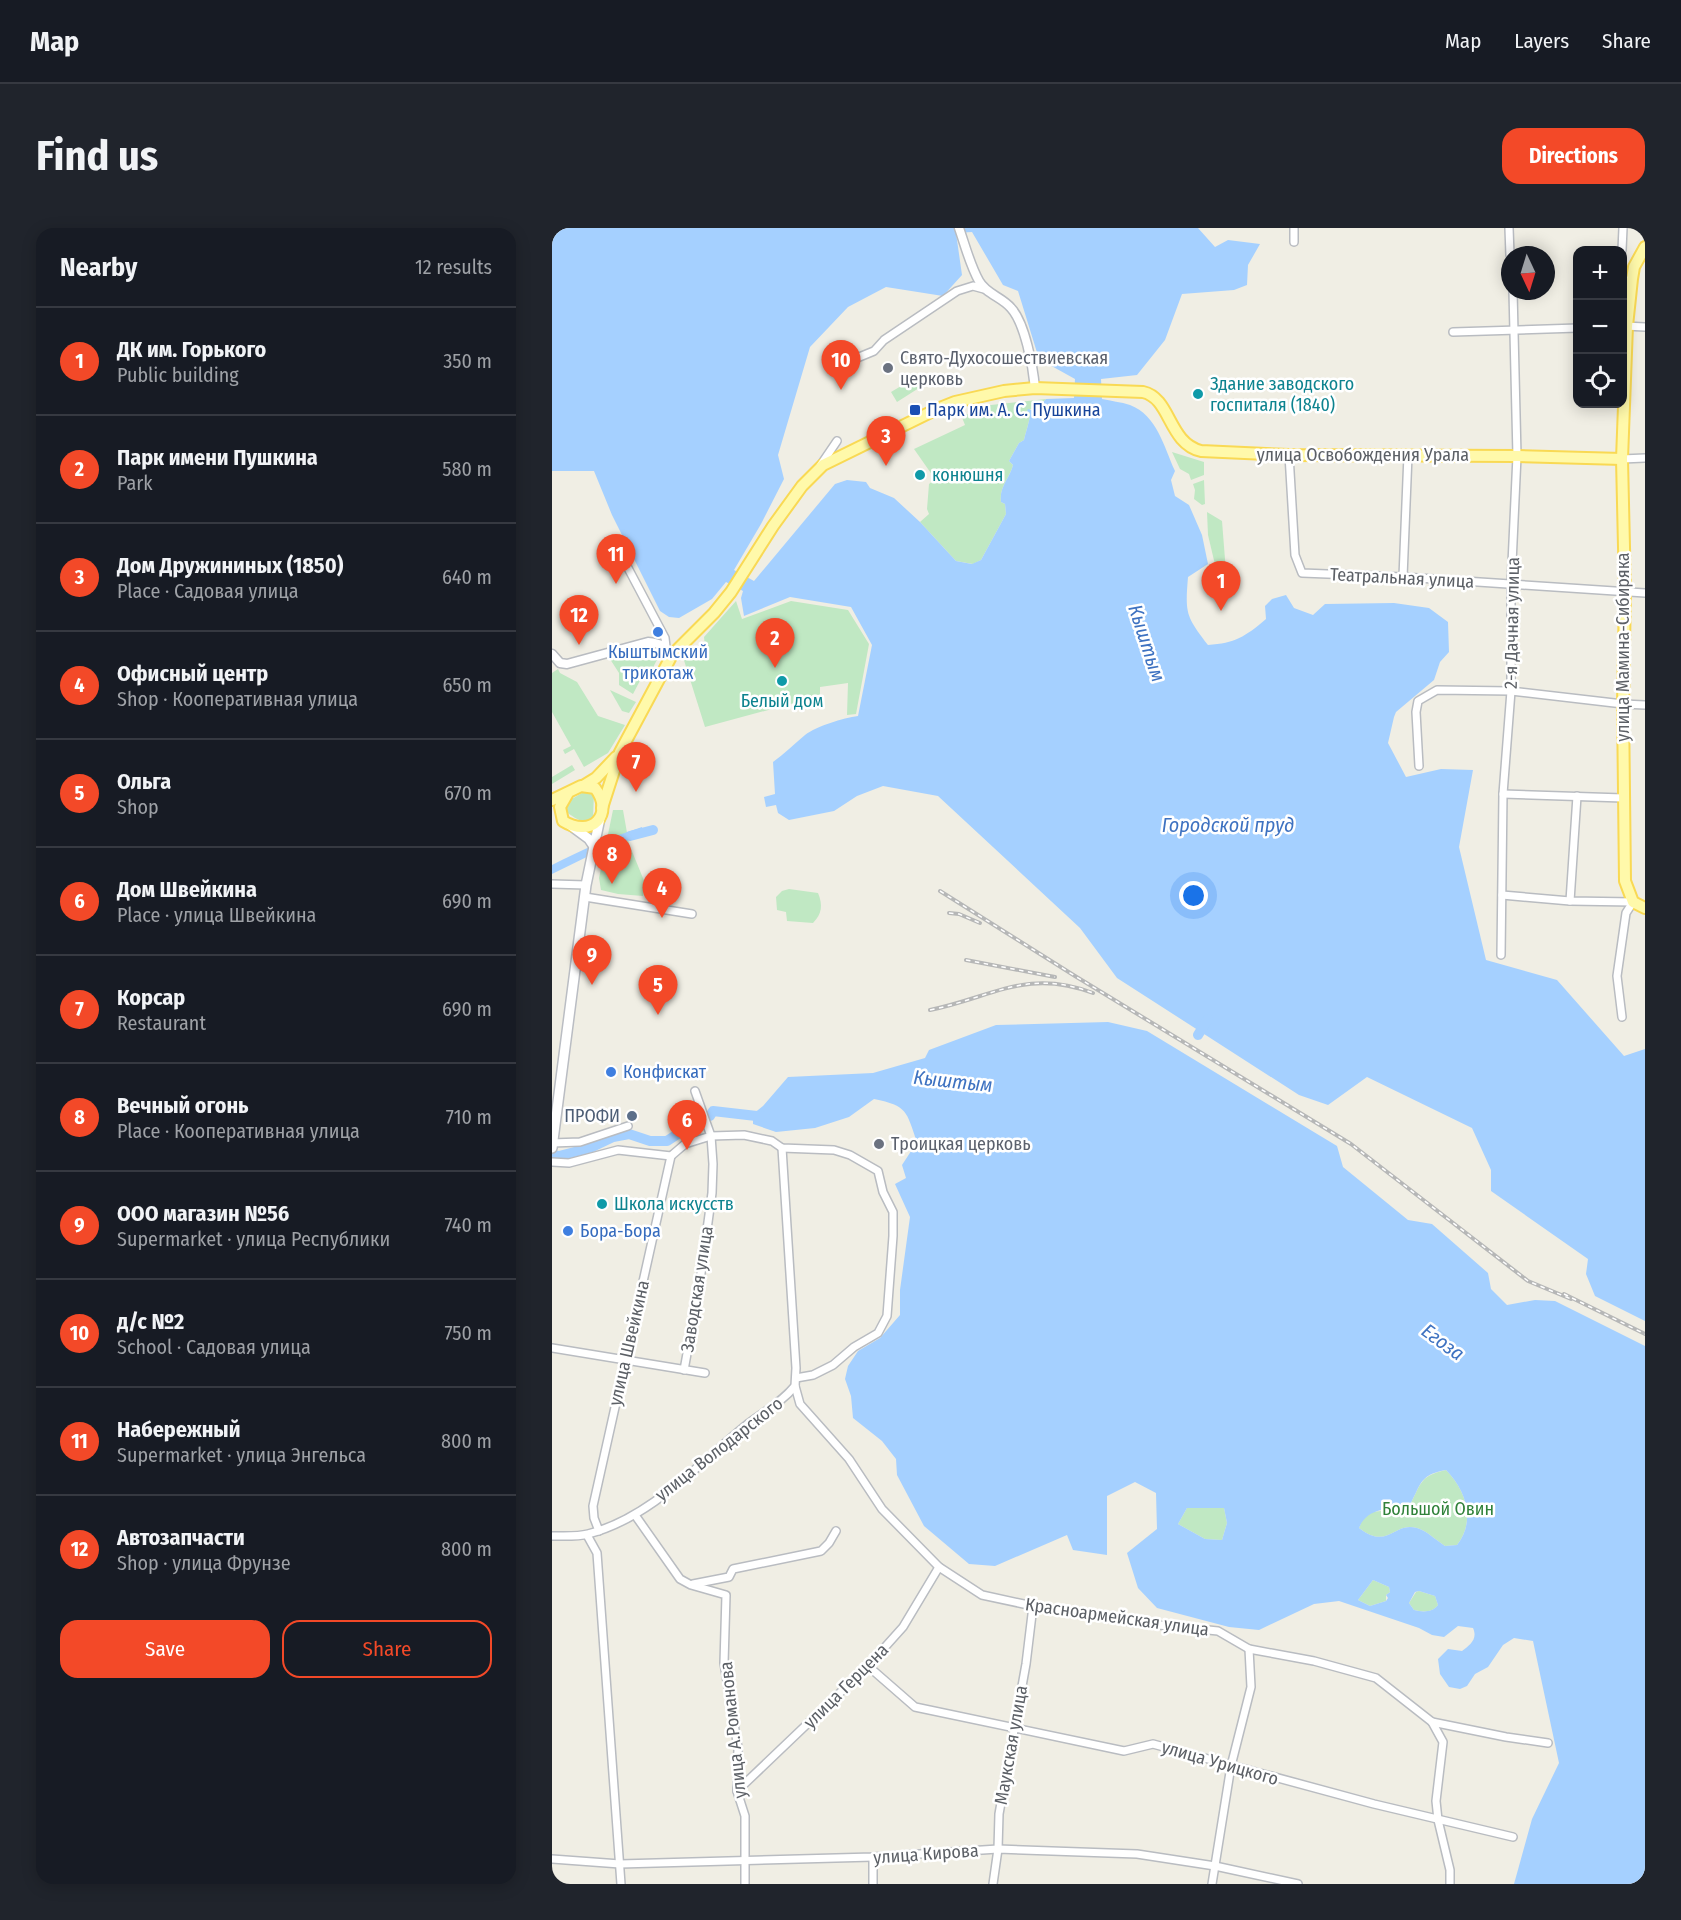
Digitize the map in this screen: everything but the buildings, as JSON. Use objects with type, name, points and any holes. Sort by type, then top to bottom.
[{"type":"main road","name":"улица Мамина-Сибиряка","points":[[1627,313],[1634,267],[1645,247]]},
{"type":"main road","name":"улица Мамина-Сибиряка","points":[[1624,354],[1622,459],[1625,591],[1623,798],[1625,882],[1633,902]]},
{"type":"main road","name":"улица Освобождения Урала","points":[[1035,388],[1143,392],[1153,396],[1179,438],[1196,450],[1289,455],[1622,459]]},
{"type":"main road","points":[[552,1148],[593,845],[620,752],[669,651],[714,613],[731,592],[796,494],[818,469],[838,457],[945,406],[1004,391],[1035,388]]},
{"type":"main road","points":[[552,800],[596,778],[620,752]]},
{"type":"main road","points":[[560,820],[583,828],[594,825],[601,813],[602,799],[595,788],[582,786]]},
{"type":"main road","points":[[560,820],[560,807],[568,793]]},
{"type":"main road","points":[[560,820],[589,839],[593,845]]},
{"type":"main road","points":[[1633,902],[1645,908]]},
{"type":"street","points":[[959,228],[979,280],[987,291]]},
{"type":"street","points":[[1294,228],[1294,242]]},
{"type":"street","points":[[1509,228],[1510,246]]},
{"type":"street","points":[[1622,246],[1623,228]]},
{"type":"street","points":[[1627,282],[1631,288]]},
{"type":"street","points":[[852,360],[874,351],[884,340],[957,291],[973,286],[987,291],[1011,308],[1017,317],[1033,369],[1035,388]]},
{"type":"street","name":"2-я Дачная улица","points":[[1501,954],[1503,794],[1511,691],[1511,585],[1517,456],[1513,300]]},
{"type":"street","points":[[1627,326],[1645,327]]},
{"type":"street","points":[[1453,332],[1515,328],[1573,328]]},
{"type":"street","points":[[818,469],[837,441]]},
{"type":"street","name":"Театральная улица","points":[[1289,455],[1295,555],[1302,573],[1403,576],[1645,593]]},
{"type":"street","points":[[1403,576],[1408,455]]},
{"type":"street","name":"улица Освобождения Урала","points":[[1622,459],[1645,458]]},
{"type":"street","points":[[619,551],[665,638],[669,651]]},
{"type":"street","points":[[552,654],[557,666],[579,662],[641,643],[655,642],[669,651]]},
{"type":"street","points":[[1419,766],[1416,712],[1418,701],[1437,690],[1511,691],[1645,705]]},
{"type":"street","points":[[1503,794],[1623,798]]},
{"type":"street","points":[[1570,901],[1577,796]]},
{"type":"street","points":[[552,884],[586,885]]},
{"type":"street","points":[[1502,895],[1570,901],[1633,902]]},
{"type":"street","points":[[585,897],[692,914]]},
{"type":"street","points":[[1622,1017],[1617,976],[1626,913],[1633,902]]},
{"type":"street","name":"Заводская улица","points":[[684,1370],[699,1288],[712,1193],[713,1164],[710,1132],[695,1092]]},
{"type":"street","points":[[552,1143],[580,1142],[628,1125]]},
{"type":"street","points":[[552,1162],[569,1163],[618,1150],[671,1156],[685,1144],[710,1132],[744,1135],[772,1141],[782,1148],[834,1150],[850,1155],[878,1171],[883,1192],[893,1212],[887,1316],[878,1333],[854,1347],[833,1365],[813,1375],[796,1378]]},
{"type":"street","name":"улица Володарского","points":[[552,1536],[587,1535],[635,1515],[782,1400],[795,1386],[782,1148]]},
{"type":"street","name":"улица Швейкина","points":[[599,1530],[594,1518],[593,1506],[671,1156]]},
{"type":"street","points":[[552,1348],[705,1373]]},
{"type":"street","name":"Красноармейская улица","points":[[795,1386],[800,1404],[849,1459],[882,1509],[939,1568],[982,1595],[1033,1606],[1139,1623],[1218,1631],[1249,1649],[1314,1661],[1376,1678],[1432,1722],[1548,1743]]},
{"type":"street","points":[[782,1400],[800,1404]]},
{"type":"street","name":"улица А.Романова","points":[[635,1515],[680,1579],[691,1585],[726,1595],[724,1663],[738,1748],[737,1791],[745,1816],[745,1884]]},
{"type":"street","points":[[691,1585],[729,1577],[733,1569],[820,1551],[836,1532]]},
{"type":"street","points":[[587,1535],[597,1553],[621,1884]]},
{"type":"street","name":"улица Герцена","points":[[737,1791],[868,1666],[903,1627],[939,1568]]},
{"type":"street","name":"Маукская улица","points":[[993,1884],[998,1849],[999,1814],[1026,1664],[1033,1606]]},
{"type":"street","points":[[1212,1884],[1231,1766],[1251,1687],[1249,1649]]},
{"type":"street","name":"улица Урицкого","points":[[868,1666],[915,1707],[1124,1751],[1153,1744],[1438,1820],[1513,1837]]},
{"type":"street","points":[[1432,1722],[1443,1742],[1436,1801],[1438,1820],[1450,1870],[1450,1884]]},
{"type":"street","name":"улица Кирова","points":[[552,1859],[621,1864],[873,1857],[998,1849],[1137,1854],[1215,1866],[1298,1884]]},
{"type":"street","points":[[873,1857],[873,1884]]},
{"type":"green space","points":[[913,379],[919,388],[897,402],[891,392]]},
{"type":"green space","points":[[1046,399],[1035,411],[1031,409],[1027,411],[1030,415],[1024,440],[1019,443],[1009,461],[1013,465],[1012,470],[1002,491],[1001,502],[1005,504],[1006,514],[981,560],[973,564],[956,561],[920,522],[929,514],[927,509],[929,484],[935,479],[914,449],[965,425],[961,415],[970,414],[973,407]]},
{"type":"green space","points":[[1172,452],[1204,462],[1204,475],[1191,480],[1189,474],[1180,469]]},
{"type":"green space","points":[[1204,480],[1205,504],[1202,505],[1194,499],[1193,484]]},
{"type":"green space","points":[[1207,512],[1222,521],[1226,572],[1217,573],[1208,535]]},
{"type":"green space","points":[[736,601],[742,619],[791,601],[848,610],[869,644],[856,714],[847,715],[848,683],[820,687],[820,696],[705,727],[682,654],[705,647],[704,637]]},
{"type":"green space","points":[[654,649],[659,656],[649,675],[644,673],[633,694],[619,685],[619,673],[610,659]]},
{"type":"green space","points":[[558,669],[560,673],[577,682],[598,716],[625,725],[608,753],[584,767],[574,749],[565,754],[563,750],[571,746],[552,712],[552,673]]},
{"type":"green space","points":[[610,690],[636,702],[629,713],[622,711]]},
{"type":"green space","points":[[572,765],[575,770],[552,784],[552,777]]},
{"type":"green space","points":[[587,790],[594,794],[593,818],[582,821],[565,811],[565,803]]},
{"type":"green space","points":[[613,810],[623,810],[629,844],[645,883],[643,896],[601,890],[599,878]]},
{"type":"green space","points":[[789,889],[818,893],[821,909],[813,923],[787,921],[786,912],[777,910],[776,897],[782,891]]},
{"type":"green space","name":"Большой Овин","points":[[1446,1470],[1459,1487],[1466,1506],[1466,1526],[1457,1545],[1445,1546],[1417,1528],[1402,1528],[1377,1537],[1359,1528],[1363,1518],[1372,1512],[1408,1508],[1425,1479]]},
{"type":"green space","points":[[1187,1508],[1224,1508],[1227,1523],[1222,1540],[1205,1539],[1178,1524]]},
{"type":"green space","points":[[1373,1580],[1389,1587],[1390,1592],[1386,1595],[1386,1601],[1370,1606],[1358,1600]]},
{"type":"green space","points":[[1419,1591],[1435,1596],[1438,1605],[1436,1608],[1430,1611],[1414,1610],[1409,1603]]},
{"type":"water","name":"Городской пруд","points":[[552,228],[1198,228],[1215,247],[1228,240],[1260,244],[1248,265],[1247,285],[1234,290],[1182,294],[1165,340],[1137,375],[1101,379],[1102,399],[1127,404],[1139,410],[1153,424],[1163,442],[1175,471],[1171,480],[1175,496],[1189,505],[1202,535],[1208,564],[1188,577],[1187,607],[1191,620],[1208,645],[1226,643],[1246,635],[1266,619],[1265,606],[1272,599],[1286,595],[1294,608],[1313,615],[1325,604],[1394,603],[1429,608],[1448,622],[1449,652],[1440,662],[1434,680],[1396,712],[1388,743],[1406,777],[1441,769],[1473,770],[1459,847],[1486,960],[1557,980],[1624,1056],[1645,1049],[1645,1321],[1595,1296],[1586,1274],[1588,1259],[1491,1191],[1491,1170],[1472,1128],[1367,1077],[1328,1105],[1299,1095],[1117,978],[1080,928],[938,796],[883,786],[857,796],[834,811],[789,820],[778,813],[776,805],[766,807],[764,797],[775,794],[773,762],[810,732],[830,723],[858,716],[872,645],[851,607],[790,597],[744,616],[741,598],[743,591],[726,582],[712,599],[679,618],[669,617],[660,611],[612,515],[594,471],[552,471]],"holes":[[[972,232],[1003,285],[1018,291],[1039,359],[1075,379],[1074,398],[1046,399],[1035,411],[1028,409],[1030,415],[1024,440],[1019,443],[1009,461],[1013,465],[1012,470],[1002,491],[1001,502],[1005,504],[1006,514],[981,560],[972,564],[956,561],[894,498],[870,488],[866,482],[847,480],[835,484],[754,581],[734,570],[784,479],[778,455],[810,347],[848,307],[886,287],[943,296],[962,275],[956,233]]]},
{"type":"water","points":[[642,827],[643,835],[603,849],[552,874],[552,865],[596,844]]},
{"type":"water","name":"Егоза","points":[[1108,1022],[1147,1031],[1337,1146],[1343,1167],[1408,1220],[1432,1224],[1488,1273],[1491,1289],[1507,1305],[1535,1300],[1555,1301],[1645,1346],[1645,1884],[1514,1884],[1532,1819],[1559,1763],[1533,1641],[1514,1638],[1503,1645],[1488,1667],[1475,1674],[1467,1686],[1460,1689],[1449,1687],[1440,1674],[1438,1659],[1448,1649],[1462,1651],[1468,1646],[1474,1639],[1473,1628],[1458,1626],[1444,1637],[1432,1635],[1419,1628],[1339,1601],[1314,1604],[1259,1630],[1229,1627],[1157,1608],[1138,1588],[1127,1553],[1157,1529],[1156,1493],[1135,1482],[1107,1496],[1107,1555],[1073,1550],[1067,1535],[995,1566],[969,1564],[924,1526],[897,1475],[896,1459],[882,1441],[853,1418],[851,1396],[845,1379],[848,1366],[858,1351],[880,1338],[900,1315],[900,1290],[910,1217],[895,1184],[906,1178],[902,1165],[917,1142],[908,1117],[894,1104],[874,1099],[849,1117],[815,1128],[776,1132],[753,1124],[753,1114],[788,1077],[873,1073],[925,1058],[929,1050],[996,1025]],"holes":[[[1446,1470],[1453,1478],[1466,1506],[1466,1526],[1457,1545],[1445,1546],[1417,1528],[1402,1528],[1377,1537],[1359,1528],[1367,1516],[1379,1510],[1408,1508],[1421,1483],[1437,1472]],[[1187,1508],[1224,1508],[1227,1523],[1222,1540],[1205,1539],[1178,1524]],[[1373,1580],[1389,1587],[1390,1592],[1386,1595],[1388,1598],[1386,1601],[1370,1606],[1358,1600]],[[1415,1592],[1435,1596],[1438,1605],[1430,1611],[1414,1610],[1409,1603]]]},
{"type":"waterway","points":[[630,836],[653,830]]},
{"type":"waterway","name":"Кыштым","points":[[1198,1035],[1208,1019]]},
{"type":"waterway","points":[[552,1155],[559,1156],[590,1148],[613,1137],[629,1134],[650,1141],[667,1141],[696,1122],[710,1116],[713,1111],[765,1117]]},
{"type":"railway","points":[[940,891],[1351,1144],[1528,1281],[1571,1299]]},
{"type":"railway","points":[[949,913],[959,914],[980,923]]},
{"type":"railway","points":[[966,960],[1055,977]]},
{"type":"railway","points":[[930,1010],[1010,987],[1029,984],[1049,983],[1093,993]]},
{"type":"railway","points":[[1564,1294],[1645,1334]]},
{"type":"place","name":"Свято-Духосошествиевская церковь","points":[[888,368]]},
{"type":"place","name":"д/с №2","points":[[841,390]]},
{"type":"place","name":"Здание заводского госпиталя (1840)","points":[[1198,394]]},
{"type":"place","name":"Парк им. А. С. Пушкина","points":[[915,410]]},
{"type":"place","name":"Дом Дружининых (1850)","points":[[886,466]]},
{"type":"place","name":"конюшня","points":[[920,475]]},
{"type":"place","name":"Набережный","points":[[616,584]]},
{"type":"place","name":"ДК им. Горького","points":[[1221,611]]},
{"type":"place","name":"Кыштымский трикотаж","points":[[658,632]]},
{"type":"place","name":"Автозапчасти","points":[[579,645]]},
{"type":"place","name":"Парк имени Пушкина","points":[[775,668]]},
{"type":"place","name":"Белый дом","points":[[782,681]]},
{"type":"place","name":"Корсар","points":[[636,792]]},
{"type":"place","name":"Вечный огонь","points":[[612,884]]},
{"type":"place","name":"Офисный центр","points":[[662,918]]},
{"type":"place","name":"ООО магазин №56","points":[[592,985]]},
{"type":"place","name":"Ольга","points":[[658,1015]]},
{"type":"place","name":"Конфискат","points":[[611,1072]]},
{"type":"place","name":"ПРОФИ","points":[[632,1116]]},
{"type":"place","name":"Троицкая церковь","points":[[879,1144]]},
{"type":"place","name":"Дом Швейкина","points":[[687,1150]]},
{"type":"place","name":"Школа искусств","points":[[602,1204]]},
{"type":"place","name":"Бора-Бора","points":[[568,1231]]}]
